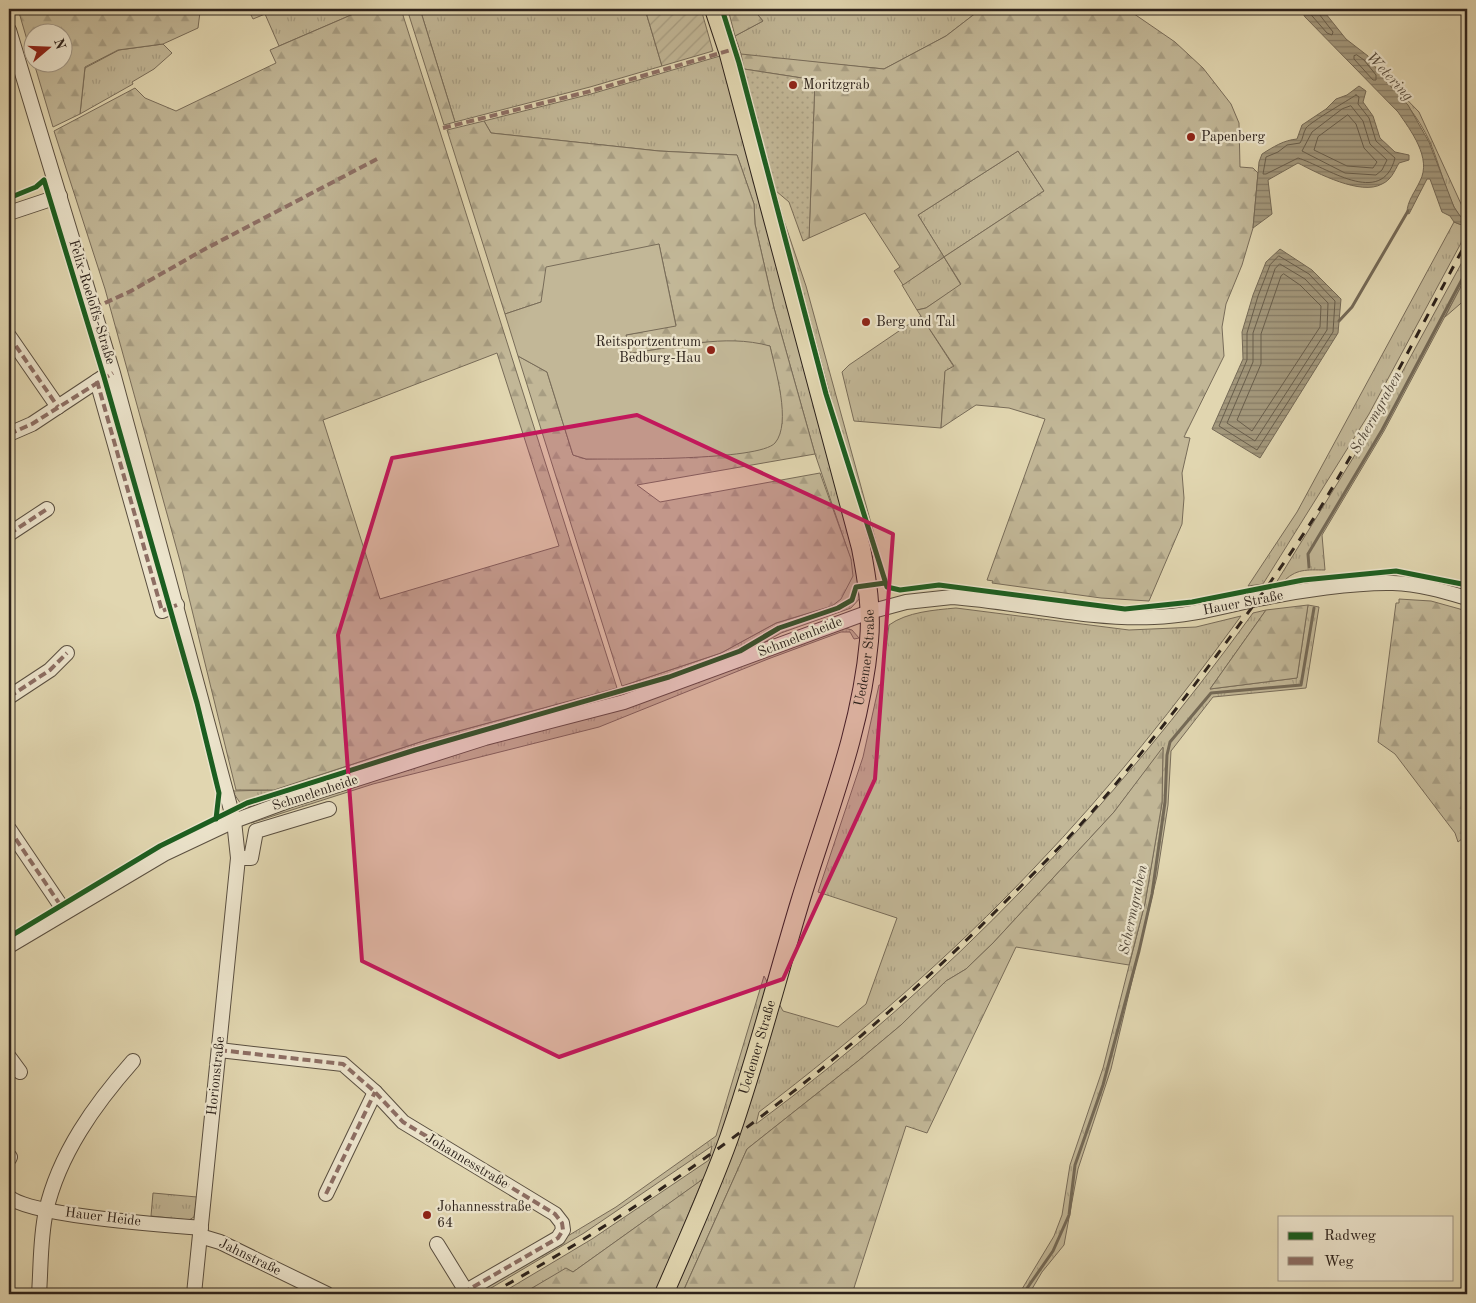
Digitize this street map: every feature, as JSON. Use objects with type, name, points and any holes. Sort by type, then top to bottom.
[{"type":"main road","name":"Uedemer Straße","points":[[664,1294],[728,1139],[806,884],[842,774],[851,742],[869,641],[869,612],[865,566],[851,507],[765,196],[728,50],[714,9]]},
{"type":"street","name":"Felix-Roeloffs-Straße","points":[[9,30],[113,372],[234,821]]},
{"type":"street","points":[[9,213],[60,196]]},
{"type":"street","points":[[9,336],[58,407]]},
{"type":"street","points":[[9,434],[32,424],[113,372]]},
{"type":"street","name":"Felix-Roeloffs-Straße","points":[[97,381],[162,611],[177,605]]},
{"type":"street","points":[[9,534],[48,509]]},
{"type":"street","name":"Hauer Straße","points":[[869,612],[906,602],[952,597],[1086,616],[1114,618],[1156,617],[1183,614],[1284,594],[1394,583],[1433,588],[1467,598]]},
{"type":"street","name":"Schmelenheide","points":[[9,946],[164,854],[234,821],[288,801],[485,738],[624,702],[869,612]]},
{"type":"street","points":[[9,698],[50,670],[67,653]]},
{"type":"street","points":[[238,858],[251,858],[256,831],[330,809]]},
{"type":"street","name":"Horionstraße","points":[[194,1294],[238,858],[234,821]]},
{"type":"street","points":[[9,828],[65,912]]},
{"type":"street","name":"Johannesstraße","points":[[219,1050],[343,1064],[375,1092],[403,1122],[555,1214],[562,1222],[563,1230],[558,1238],[464,1293],[437,1244]]},
{"type":"street","points":[[9,1057],[20,1072]]},
{"type":"street","points":[[39,1294],[46,1210],[58,1173],[84,1123],[101,1097],[132,1061]]},
{"type":"street","points":[[326,1194],[375,1092]]},
{"type":"street","name":"Hauer Heide","points":[[9,1197],[16,1204],[46,1210],[200,1232]]},
{"type":"street","name":"Jahnstraße","points":[[200,1232],[327,1294]]},
{"type":"highlighted area","points":[[637,415],[893,534],[875,779],[783,979],[559,1057],[362,961],[338,635],[392,458]]},
{"type":"green space","points":[[18,9],[205,9],[200,12],[198,28],[163,44],[118,50],[85,67],[80,114],[53,127],[37,72],[72,72],[72,22],[22,23]]},
{"type":"green space","points":[[248,9],[365,9],[279,46],[265,14],[253,19]]},
{"type":"green space","points":[[365,9],[401,9],[617,688],[429,739],[274,790],[236,790],[180,561],[105,289],[54,131],[135,88],[145,98],[176,111],[276,63],[270,50]],"holes":[[[497,353],[559,546],[380,599],[323,420]]]},
{"type":"green space","points":[[407,9],[420,9],[455,122],[444,125]]},
{"type":"green space","points":[[420,9],[645,9],[662,66],[455,122]]},
{"type":"green space","points":[[645,9],[701,9],[713,51],[662,66]]},
{"type":"green space","points":[[728,9],[753,9],[763,21],[735,36]]},
{"type":"green space","points":[[753,9],[981,9],[946,36],[884,69],[741,55],[783,218],[806,286],[880,556],[872,557],[868,535],[827,404],[735,57],[741,54],[735,36],[763,21]]},
{"type":"green space","points":[[981,9],[1127,9],[1175,42],[1203,68],[1231,104],[1239,123],[1240,167],[1253,168],[1258,173],[1253,228],[1242,265],[1226,304],[1222,327],[1224,356],[1184,437],[1190,438],[1182,473],[1184,498],[1182,524],[1149,601],[1101,598],[992,583],[993,581],[987,580],[1045,419],[1009,408],[976,405],[941,428],[945,371],[954,366],[917,310],[926,308],[961,284],[944,257],[903,285],[894,271],[900,267],[865,213],[809,238],[815,80],[744,69],[741,54],[884,69],[946,36]],"holes":[[[1018,151],[1044,191],[944,257],[918,215]]]},
{"type":"green space","points":[[163,44],[172,53],[154,69],[132,82],[133,84],[80,114],[85,68],[119,50]]},
{"type":"green space","points":[[720,56],[725,60],[858,558],[862,596],[851,608],[781,633],[747,652],[635,693],[622,686],[721,653],[776,623],[832,606],[851,560],[815,454],[774,308],[755,224],[754,204],[737,155],[659,151],[491,133],[484,121],[591,94]]},
{"type":"green space","points":[[744,69],[815,80],[809,238],[803,241],[789,202],[776,191]]},
{"type":"green space","points":[[1381,73],[1419,112],[1462,206],[1467,198],[1467,220],[1460,216],[1454,207],[1430,142],[1415,115],[1382,77]]},
{"type":"green space","points":[[484,121],[491,133],[659,151],[737,155],[754,204],[755,224],[774,308],[815,454],[637,485],[660,502],[820,473],[851,559],[853,576],[841,599],[832,606],[776,623],[721,653],[622,686],[518,356],[547,372],[573,455],[586,459],[708,456],[782,424],[780,392],[770,346],[696,342],[630,354],[626,335],[676,325],[659,244],[541,302],[505,314],[447,130]]},
{"type":"green space","points":[[1018,151],[1044,191],[944,257],[918,215]]},
{"type":"green space","points":[[1454,222],[1467,227],[1467,232],[1369,414],[1263,584],[1248,586],[1297,512]]},
{"type":"green space","name":"Reitsportzentrum Bedburg-Hau","points":[[659,244],[676,326],[626,335],[630,353],[717,341],[752,342],[770,346],[781,396],[782,410],[780,434],[775,443],[764,449],[743,453],[686,458],[586,459],[573,455],[547,372],[518,356],[505,314],[541,302],[546,267]]},
{"type":"green space","points":[[1467,253],[1467,275],[1384,431],[1322,535],[1325,570],[1297,572],[1282,583],[1276,583],[1374,424]]},
{"type":"green space","points":[[944,257],[961,285],[926,308],[917,310],[902,285]]},
{"type":"green space","points":[[1467,275],[1467,298],[1445,317]]},
{"type":"green space","points":[[921,316],[954,367],[945,372],[941,428],[854,421],[842,372],[849,365]]},
{"type":"green space","points":[[1399,599],[1431,601],[1467,611],[1467,830],[1463,838],[1458,842],[1455,833],[1395,754],[1378,742],[1396,603],[1399,603]]},
{"type":"green space","points":[[1308,605],[1319,607],[1306,688],[1213,697],[1171,751],[1168,805],[1157,876],[1111,1069],[1078,1169],[1064,1245],[1042,1272],[1029,1294],[1019,1294],[1054,1236],[1062,1215],[1070,1165],[1103,1068],[1145,903],[1162,803],[1163,748],[1114,812],[993,943],[966,969],[946,981],[901,1025],[747,1149],[682,1294],[670,1294],[776,998],[783,1011],[838,1027],[866,1004],[897,918],[818,892],[863,757],[879,685],[881,685],[889,625],[912,614],[956,608],[1129,630],[1196,627],[1241,616],[1116,777],[1035,867],[970,932],[902,995],[759,1112],[756,1124],[827,1069],[895,1011],[961,951],[1024,888],[1085,823],[1143,755],[1253,613],[1266,610],[1210,689],[1297,678]]},
{"type":"green space","points":[[1308,605],[1297,678],[1210,689],[1266,610]]},
{"type":"green space","points":[[845,628],[852,630],[859,638],[854,639],[850,632],[841,632],[768,659],[599,727],[373,784],[251,823],[253,819]]},
{"type":"green space","points":[[617,688],[613,699],[257,806],[243,807],[232,791],[274,790],[429,739]]},
{"type":"green space","points":[[1163,747],[1162,803],[1145,903],[1129,965],[1016,947],[927,1133],[906,1126],[852,1294],[682,1294],[747,1149],[901,1025],[946,981],[966,969],[993,943],[1114,812]]},
{"type":"green space","points":[[764,976],[770,987],[729,1121],[659,1294],[655,1294],[702,1180],[573,1272],[566,1269],[522,1294],[500,1294],[592,1239],[709,1160],[712,1146],[584,1233],[481,1294],[471,1294],[616,1207],[716,1136]]},
{"type":"green space","points":[[703,1179],[655,1294],[522,1294],[566,1268],[573,1272]]},
{"type":"green space","points":[[153,1193],[197,1197],[194,1217],[189,1220],[151,1216]]},
{"type":"water","points":[[1300,9],[1322,9],[1346,39],[1368,56],[1382,77],[1408,105],[1429,142],[1454,207],[1460,216],[1467,220],[1467,227],[1454,222],[1450,216],[1442,212],[1430,179],[1427,179],[1409,214],[1407,213],[1410,201],[1423,172],[1422,154],[1414,136],[1398,112],[1305,17]]},
{"type":"water","points":[[1359,86],[1366,91],[1363,102],[1373,116],[1380,138],[1395,152],[1409,155],[1409,160],[1399,163],[1388,180],[1373,187],[1339,182],[1298,163],[1268,180],[1272,214],[1253,228],[1259,162],[1262,154],[1283,142],[1297,139],[1302,125],[1326,109],[1336,99],[1347,95]]},
{"type":"water","points":[[1280,249],[1312,270],[1341,299],[1338,333],[1260,458],[1212,429],[1243,359],[1242,332],[1253,295],[1266,262]]},
{"type":"waterway","points":[[1339,321],[1352,307],[1408,211]]},
{"type":"waterway","name":"Schermgraben","points":[[1309,567],[1308,554],[1382,430],[1467,270]]},
{"type":"waterway","name":"Schermgraben","points":[[1023,1294],[1053,1251],[1069,1215],[1075,1165],[1103,1085],[1139,951],[1152,894],[1165,802],[1167,755],[1170,742],[1211,693],[1301,685],[1314,608]]},
{"type":"railway","points":[[490,1294],[626,1212],[757,1120],[819,1071],[881,1019],[940,965],[1074,832],[1114,787],[1174,712],[1297,543],[1360,440],[1467,241]]},
{"type":"marked path","points":[[443,128],[591,91],[734,49]]},
{"type":"marked path","points":[[94,308],[131,291],[205,249],[377,159]]},
{"type":"marked path","points":[[9,336],[58,407]]},
{"type":"marked path","points":[[9,434],[32,424],[113,373]]},
{"type":"marked path","points":[[97,381],[162,611],[177,605]]},
{"type":"marked path","points":[[9,534],[47,509]]},
{"type":"marked path","points":[[9,697],[50,670],[67,653]]},
{"type":"marked path","points":[[9,829],[63,909]]},
{"type":"marked path","points":[[219,1050],[343,1064],[375,1092],[403,1122],[555,1214],[562,1223],[563,1230],[558,1238],[461,1294]]},
{"type":"marked path","points":[[326,1194],[375,1092]]},
{"type":"cycle path","points":[[722,9],[739,63],[826,394],[887,587],[900,590],[939,585],[1125,609],[1192,602],[1303,580],[1396,571],[1467,585]]},
{"type":"cycle path","points":[[9,198],[36,187],[44,180],[104,377],[197,703],[219,793],[216,819]]},
{"type":"cycle path","points":[[9,937],[160,846],[247,803],[415,750],[669,677],[740,651],[779,628],[838,608],[852,600],[856,587],[885,583]]},
{"type":"place","name":"Moritzgrab","points":[[793,85]]},
{"type":"place","name":"Papenberg","points":[[1191,137]]},
{"type":"place","name":"Berg und Tal","points":[[866,322]]},
{"type":"place","name":"Reitsportzentrum Bedburg-Hau","points":[[711,350]]},
{"type":"place","name":"Johannesstraße 64","points":[[427,1215]]},
{"type":"water label","name":"Wetering","points":[[1389,77]]}]
